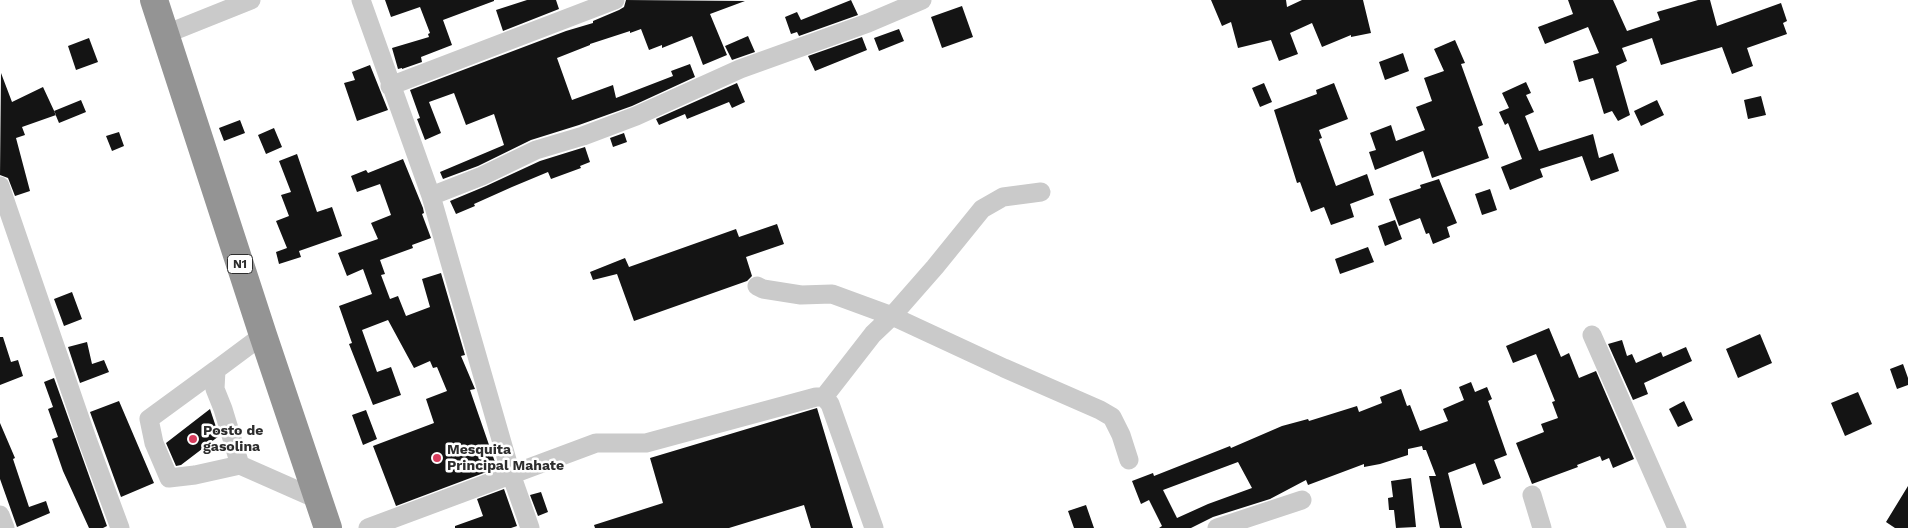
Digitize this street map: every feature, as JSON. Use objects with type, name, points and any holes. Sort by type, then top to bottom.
[{"type":"highway","name":"N1","points":[[154,0],[262,335],[328,528]]},
{"type":"street","points":[[166,34],[251,0]]},
{"type":"street","points":[[361,0],[390,86],[431,196],[511,474],[530,528]]},
{"type":"street","points":[[390,86],[615,0]]},
{"type":"street","points":[[431,196],[482,176],[536,150],[584,136],[636,116],[740,69],[868,23],[922,0]]},
{"type":"street","points":[[0,186],[7,235],[120,528]]},
{"type":"street","points":[[824,397],[873,334],[892,316],[935,267],[982,209],[1003,197],[1041,192]]},
{"type":"street","points":[[757,286],[762,289],[800,295],[832,294],[892,316],[1106,414],[1112,417],[1121,435],[1129,460]]},
{"type":"street","points":[[262,335],[150,419],[154,443],[169,478],[195,476],[240,465],[317,499]]},
{"type":"street","points":[[1592,335],[1677,528]]},
{"type":"street","points":[[216,370],[215,389],[240,465]]},
{"type":"street","points":[[368,528],[596,443],[646,444],[816,397],[824,397],[830,404],[874,528]]},
{"type":"street","points":[[1532,495],[1542,528]]},
{"type":"street","points":[[1218,528],[1302,500]]},
{"type":"street","points":[[0,515],[5,528]]},
{"type":"building","points":[[385,0],[494,1],[443,20],[452,45],[421,57],[422,62],[398,69],[392,48],[429,37],[428,34],[430,33],[420,7],[391,17]]},
{"type":"building","points":[[527,0],[556,0],[559,9],[503,31],[496,10]]},
{"type":"building","points":[[626,0],[745,1],[710,14],[727,55],[703,65],[692,36],[662,48],[662,45],[649,50],[641,29],[590,44],[557,58],[572,100],[613,85],[616,98],[673,76],[671,71],[690,64],[695,77],[632,106],[531,140],[478,166],[443,179],[440,172],[504,145],[494,114],[466,125],[454,93],[429,102],[441,133],[425,140],[417,119],[420,118],[410,90],[566,31],[593,23],[593,21],[624,7]]},
{"type":"building","points":[[851,0],[858,15],[799,36],[797,32],[791,34],[785,17],[797,12],[801,20]]},
{"type":"building","points":[[1211,0],[1286,0],[1287,7],[1302,0],[1363,0],[1371,33],[1351,37],[1351,35],[1322,47],[1312,23],[1290,33],[1298,54],[1279,61],[1271,40],[1238,48],[1231,22],[1222,26]]},
{"type":"building","points":[[1568,0],[1613,0],[1627,31],[1660,20],[1657,12],[1698,0],[1710,0],[1717,26],[1781,3],[1787,21],[1783,23],[1787,34],[1747,48],[1753,66],[1732,74],[1722,47],[1661,65],[1652,38],[1622,48],[1627,61],[1616,66],[1630,115],[1618,121],[1612,111],[1604,114],[1593,78],[1579,82],[1573,61],[1599,53],[1588,27],[1545,44],[1538,27],[1573,14]]},
{"type":"building","points":[[962,6],[973,37],[942,48],[931,17]]},
{"type":"building","points":[[899,29],[904,41],[879,51],[874,38]]},
{"type":"building","points":[[748,36],[755,52],[732,60],[725,46]]},
{"type":"building","points":[[862,37],[867,50],[815,71],[808,56]]},
{"type":"building","points":[[89,38],[98,62],[76,70],[68,46]]},
{"type":"building","points":[[1455,40],[1465,63],[1461,64],[1483,125],[1478,127],[1489,158],[1432,178],[1423,151],[1375,170],[1369,152],[1376,150],[1370,133],[1391,125],[1396,141],[1425,130],[1416,107],[1432,101],[1424,78],[1444,71],[1434,49]]},
{"type":"building","points":[[1403,53],[1409,71],[1385,80],[1379,62]]},
{"type":"building","points":[[370,65],[388,110],[357,121],[344,83],[355,80],[352,72]]},
{"type":"building","points":[[1,73],[12,102],[43,87],[56,115],[22,127],[25,135],[16,138],[30,191],[15,196],[8,178],[0,175]]},
{"type":"building","points":[[1526,82],[1531,93],[1526,95],[1534,112],[1525,116],[1539,151],[1593,134],[1599,158],[1613,153],[1619,171],[1591,181],[1582,156],[1540,169],[1543,177],[1510,190],[1501,167],[1522,159],[1508,123],[1505,125],[1499,112],[1509,108],[1502,93]]},
{"type":"building","points":[[737,83],[745,102],[732,108],[729,102],[687,119],[685,114],[659,125],[656,119]]},
{"type":"building","points":[[1264,83],[1272,102],[1260,107],[1252,88]]},
{"type":"building","points":[[1334,83],[1348,119],[1319,130],[1322,138],[1319,139],[1336,186],[1367,174],[1374,195],[1350,204],[1354,217],[1331,225],[1324,207],[1311,212],[1300,182],[1297,183],[1274,110],[1317,94],[1316,90]]},
{"type":"building","points":[[1761,96],[1766,115],[1748,119],[1744,100]]},
{"type":"building","points":[[81,100],[86,112],[59,123],[54,111]]},
{"type":"building","points":[[1657,100],[1664,115],[1641,126],[1634,111]]},
{"type":"building","points":[[240,120],[245,133],[224,141],[219,128]]},
{"type":"building","points":[[274,128],[282,147],[266,154],[258,135]]},
{"type":"building","points":[[119,132],[124,146],[112,151],[106,136]]},
{"type":"building","points":[[624,133],[627,142],[613,147],[610,138]]},
{"type":"building","points":[[585,147],[590,162],[580,166],[581,168],[551,179],[548,172],[474,204],[475,206],[456,214],[450,201],[540,161]]},
{"type":"building","points":[[297,154],[317,212],[332,207],[342,236],[299,251],[301,257],[279,264],[276,252],[287,248],[276,221],[289,216],[281,195],[291,192],[279,161]]},
{"type":"building","points":[[403,159],[423,208],[424,213],[422,214],[431,238],[412,245],[413,248],[380,260],[385,274],[381,275],[390,299],[398,296],[406,316],[430,307],[422,279],[441,273],[465,355],[461,356],[475,389],[470,390],[497,468],[396,506],[373,446],[434,423],[426,399],[447,391],[437,367],[433,368],[430,361],[414,368],[388,320],[362,330],[377,372],[391,367],[401,395],[373,405],[349,344],[352,343],[339,306],[372,294],[363,269],[347,276],[338,253],[378,239],[371,223],[391,215],[380,184],[357,192],[351,176],[366,170],[368,173]]},
{"type":"building","points":[[1439,179],[1457,223],[1447,227],[1450,237],[1433,244],[1429,233],[1426,234],[1420,218],[1399,226],[1389,199],[1421,188],[1420,185]]},
{"type":"building","points":[[1490,189],[1497,210],[1482,215],[1475,194]]},
{"type":"building","points":[[1395,220],[1402,239],[1385,246],[1378,226]]},
{"type":"building","points":[[777,224],[784,244],[746,257],[752,276],[747,281],[634,321],[617,274],[593,280],[590,272],[625,258],[629,267],[736,229],[739,237]]},
{"type":"building","points":[[1368,247],[1374,262],[1340,274],[1335,259]]},
{"type":"building","points":[[72,292],[82,319],[64,326],[54,299]]},
{"type":"building","points":[[1549,328],[1561,357],[1569,353],[1579,378],[1596,371],[1634,459],[1613,468],[1609,458],[1602,461],[1600,456],[1577,465],[1578,467],[1532,484],[1516,443],[1544,432],[1541,424],[1558,418],[1552,402],[1555,401],[1536,354],[1513,363],[1506,346]]},
{"type":"building","points":[[1760,334],[1772,363],[1738,378],[1726,349]]},
{"type":"building","points":[[0,337],[3,337],[11,362],[18,360],[23,376],[0,385]]},
{"type":"building","points":[[1622,340],[1627,356],[1632,354],[1636,363],[1661,352],[1663,357],[1686,347],[1692,361],[1644,383],[1648,394],[1633,400],[1608,344]]},
{"type":"building","points":[[87,342],[92,364],[104,360],[109,372],[80,383],[68,347]]},
{"type":"building","points":[[1903,364],[1908,378],[1908,385],[1897,389],[1890,369]]},
{"type":"building","points":[[54,378],[107,526],[103,528],[89,528],[63,471],[52,439],[58,437],[48,409],[53,407],[44,382]]},
{"type":"building","points":[[1471,382],[1475,392],[1487,387],[1492,399],[1488,401],[1507,455],[1494,460],[1501,478],[1483,485],[1475,463],[1448,473],[1462,528],[1440,528],[1429,476],[1436,476],[1426,450],[1423,450],[1422,446],[1408,449],[1408,455],[1380,464],[1364,467],[1364,464],[1308,485],[1306,480],[1270,499],[1213,517],[1191,528],[1159,528],[1162,526],[1149,500],[1141,504],[1132,481],[1153,473],[1154,476],[1230,446],[1231,448],[1282,426],[1308,419],[1309,421],[1357,406],[1359,412],[1382,403],[1380,397],[1401,389],[1407,406],[1410,405],[1420,431],[1448,421],[1443,409],[1464,400],[1459,387]],"holes":[[[1238,462],[1252,488],[1177,518],[1163,490]]]},
{"type":"building","points":[[1858,392],[1872,424],[1845,436],[1831,403]]},
{"type":"building","points":[[119,401],[154,483],[121,497],[90,412]]},
{"type":"building","points":[[1684,401],[1693,420],[1678,427],[1669,409]]},
{"type":"building","points":[[817,408],[853,528],[811,528],[804,505],[729,528],[595,528],[594,525],[663,503],[650,458]]},
{"type":"building","name":"Posto de gasolina","points":[[210,409],[219,436],[181,465],[176,466],[166,443]]},
{"type":"building","points":[[366,410],[377,439],[363,445],[352,415]]},
{"type":"building","points":[[0,423],[15,458],[13,459],[29,507],[46,501],[50,513],[17,527],[0,479]]},
{"type":"building","points":[[1411,478],[1416,527],[1396,528],[1394,510],[1389,510],[1388,498],[1393,497],[1391,481]]},
{"type":"building","points":[[1908,486],[1908,528],[1895,528],[1886,522]]},
{"type":"building","points":[[504,489],[517,526],[511,528],[455,528],[455,526],[483,516],[477,499]]},
{"type":"building","points":[[541,492],[548,512],[538,516],[530,495]]},
{"type":"building","points":[[1086,505],[1094,528],[1074,528],[1068,511]]},
{"type":"place","name":"Posto de gasolina","points":[[193,439]]},
{"type":"place","name":"Mesquita Principal Mahate","points":[[437,458]]}]
